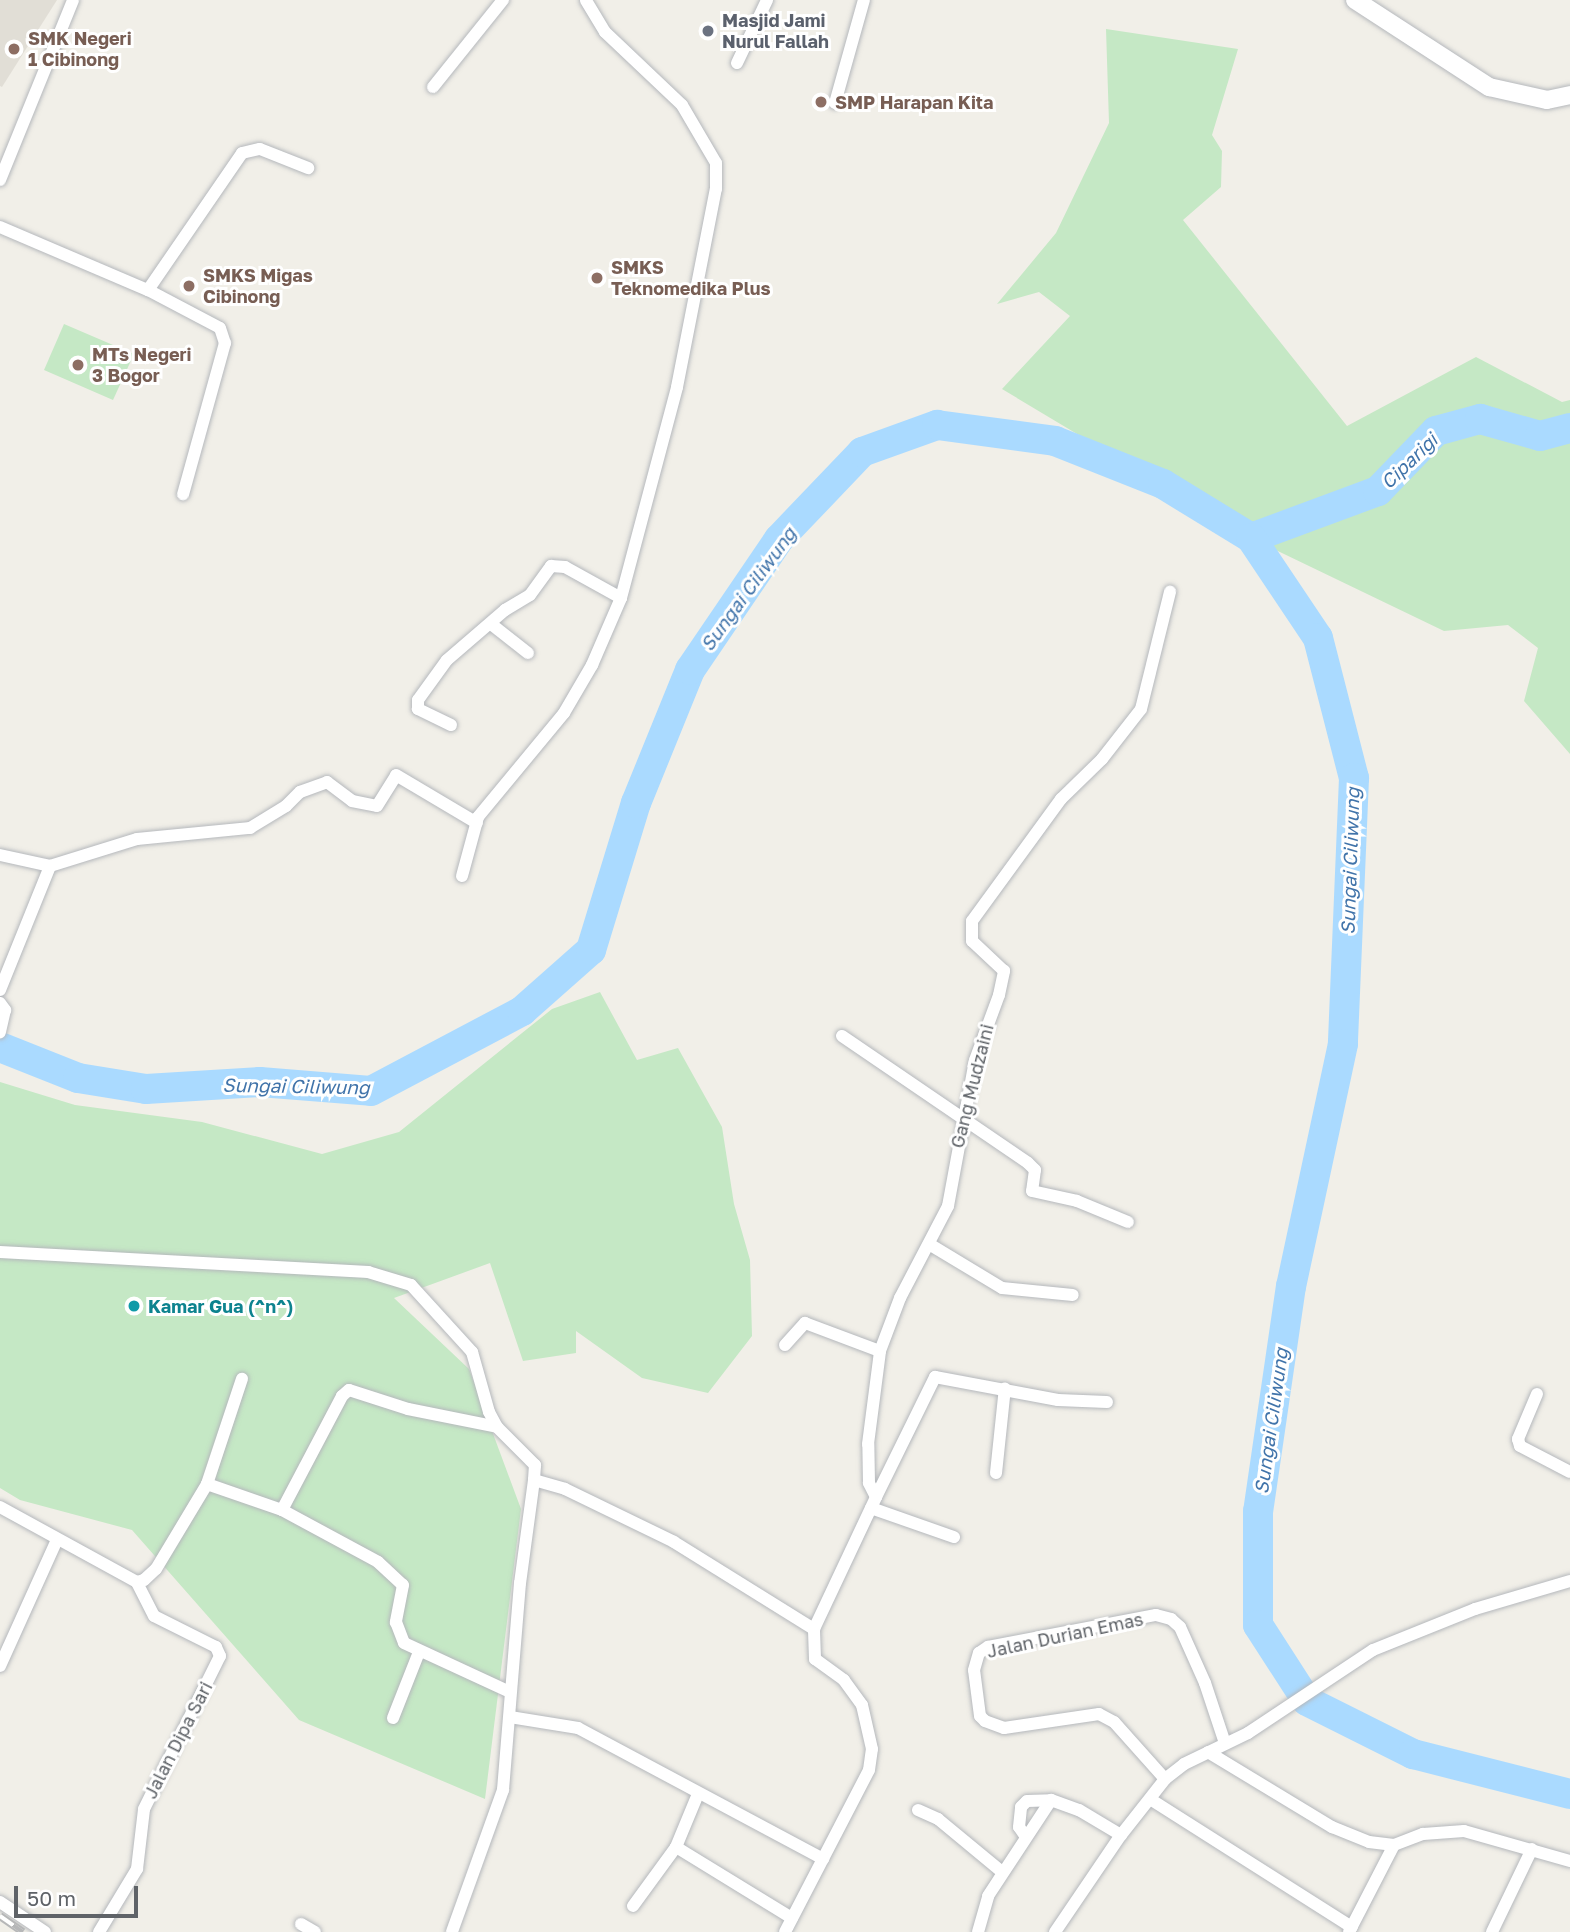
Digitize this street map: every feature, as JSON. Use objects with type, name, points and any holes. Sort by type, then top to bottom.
[{"type":"main road","points":[[1356,0],[1489,87],[1547,100],[1570,95]]},
{"type":"street","points":[[0,180],[73,0]]},
{"type":"street","points":[[433,87],[503,0]]},
{"type":"street","points":[[462,876],[477,823],[498,788],[571,702],[621,598],[677,387],[716,188],[716,163],[682,105],[605,32],[586,0]]},
{"type":"street","points":[[737,63],[767,0]]},
{"type":"street","points":[[835,103],[864,0]]},
{"type":"street","points":[[148,290],[242,153],[260,149],[308,168]]},
{"type":"street","points":[[0,227],[148,290],[214,322],[225,343],[183,494]]},
{"type":"street","points":[[451,725],[418,709],[418,700],[447,660],[505,610],[530,595],[554,564],[621,598]]},
{"type":"street","name":"Gang Mudzaini","points":[[873,1503],[867,1467],[880,1351],[900,1298],[948,1206],[960,1121],[1004,971],[972,941],[972,921],[1061,799],[1102,759],[1141,709],[1170,592]]},
{"type":"street","points":[[491,624],[528,653]]},
{"type":"street","points":[[0,855],[50,866],[137,839],[250,828],[286,806],[300,792],[327,782],[352,801],[376,806],[396,775],[477,823]]},
{"type":"street","points":[[0,990],[50,866]]},
{"type":"street","points":[[0,1032],[3,1007]]},
{"type":"street","points":[[842,1036],[960,1121],[1033,1167],[1032,1191],[1077,1201],[1128,1222]]},
{"type":"street","points":[[929,1244],[1002,1288],[1073,1295]]},
{"type":"street","points":[[0,1252],[342,1268],[391,1277],[424,1296],[472,1352],[497,1427],[535,1465],[510,1692],[503,1790],[452,1932]]},
{"type":"street","points":[[785,1345],[805,1323],[880,1351]]},
{"type":"street","points":[[785,1932],[822,1859],[866,1784],[872,1749],[855,1692],[815,1658],[814,1629],[935,1377],[1058,1400],[1107,1402]]},
{"type":"street","points":[[0,1507],[137,1582],[156,1569],[207,1484],[242,1379]]},
{"type":"street","points":[[996,1473],[1005,1388]]},
{"type":"street","points":[[282,1510],[341,1396],[349,1390],[408,1409],[497,1427]]},
{"type":"street","points":[[1537,1394],[1518,1439],[1520,1446],[1570,1472]]},
{"type":"street","points":[[534,1480],[573,1493],[674,1542],[814,1629]]},
{"type":"street","points":[[207,1484],[282,1510],[395,1574],[404,1594],[397,1633],[419,1652],[510,1692]]},
{"type":"street","points":[[873,1503],[954,1537]]},
{"type":"street","points":[[0,1666],[57,1540]]},
{"type":"street","points":[[1055,1932],[1121,1835],[1165,1779],[1225,1743],[1248,1733],[1320,1683],[1414,1632],[1570,1581]]},
{"type":"street","name":"Jalan Dipa Sari","points":[[99,1932],[137,1868],[144,1809],[220,1656],[216,1647],[154,1615],[137,1582]]},
{"type":"street","name":"Jalan Durian Emas","points":[[1165,1779],[1114,1722],[1099,1714],[1004,1728],[985,1721],[980,1716],[974,1670],[979,1653],[988,1647],[1156,1615],[1171,1619],[1180,1627],[1205,1682],[1225,1743]]},
{"type":"street","points":[[393,1718],[419,1652]]},
{"type":"street","points":[[510,1717],[578,1728],[698,1794],[747,1815],[822,1859]]},
{"type":"street","points":[[1209,1752],[1332,1827],[1369,1842],[1394,1845],[1423,1834],[1464,1832],[1570,1861]]},
{"type":"street","points":[[632,1906],[676,1847],[698,1794]]},
{"type":"street","points":[[1150,1799],[1351,1930],[1394,1845]]},
{"type":"street","points":[[1026,1837],[1019,1827],[1021,1807],[1027,1801],[1051,1800],[1079,1810],[1121,1835]]},
{"type":"street","points":[[978,1932],[981,1913],[1002,1872],[1051,1800]]},
{"type":"street","points":[[918,1810],[937,1819],[1002,1872]]},
{"type":"street","points":[[676,1847],[792,1918]]},
{"type":"street","points":[[1492,1932],[1532,1849]]},
{"type":"street","points":[[0,1902],[44,1932]]},
{"type":"street","points":[[301,1924],[315,1932]]},
{"type":"shaded area","name":"SMK Negeri 1 Cibinong","points":[[0,0],[57,0],[2,87],[0,86]]},
{"type":"green space","points":[[1106,29],[1238,49],[1212,135],[1222,151],[1221,187],[1183,220],[1347,426],[1476,357],[1562,402],[1570,400],[1570,754],[1524,701],[1538,648],[1508,625],[1444,631],[1251,538],[1002,389],[1070,316],[1039,292],[997,304],[1056,233],[1109,123]]},
{"type":"green space","points":[[64,324],[134,354],[113,400],[44,370]]},
{"type":"green space","points":[[600,992],[637,1060],[678,1048],[722,1127],[734,1204],[750,1260],[752,1336],[708,1393],[642,1378],[576,1331],[576,1353],[523,1361],[490,1263],[394,1298],[469,1369],[521,1509],[485,1799],[299,1720],[132,1530],[20,1500],[0,1488],[0,1082],[75,1105],[202,1122],[322,1154],[399,1132],[552,1009]]},
{"type":"waterway","name":"Ciparigi","points":[[1251,538],[1378,491],[1436,431],[1480,419],[1540,436],[1570,428]]},
{"type":"waterway","name":"Sungai Ciliwung","points":[[0,1047],[78,1078],[146,1089],[260,1082],[371,1091],[522,1011],[591,950],[636,803],[690,670],[779,539],[862,452],[937,425],[1055,441],[1163,484],[1251,538],[1318,638],[1354,778],[1343,1044],[1291,1286],[1258,1511],[1258,1625],[1307,1701],[1413,1754],[1570,1794]]},
{"type":"railway","points":[[0,1916],[23,1932]]},
{"type":"place","name":"Masjid Jami Nurul Fallah","points":[[708,31]]},
{"type":"place","name":"SMK Negeri 1 Cibinong","points":[[14,49]]},
{"type":"place","name":"SMP Harapan Kita","points":[[821,102]]},
{"type":"place","name":"SMKS Teknomedika Plus","points":[[597,278]]},
{"type":"place","name":"SMKS Migas Cibinong","points":[[189,286]]},
{"type":"place","name":"MTs Negeri 3 Bogor","points":[[78,365]]},
{"type":"place","name":"Kamar Gua (^n^)","points":[[134,1306]]}]
